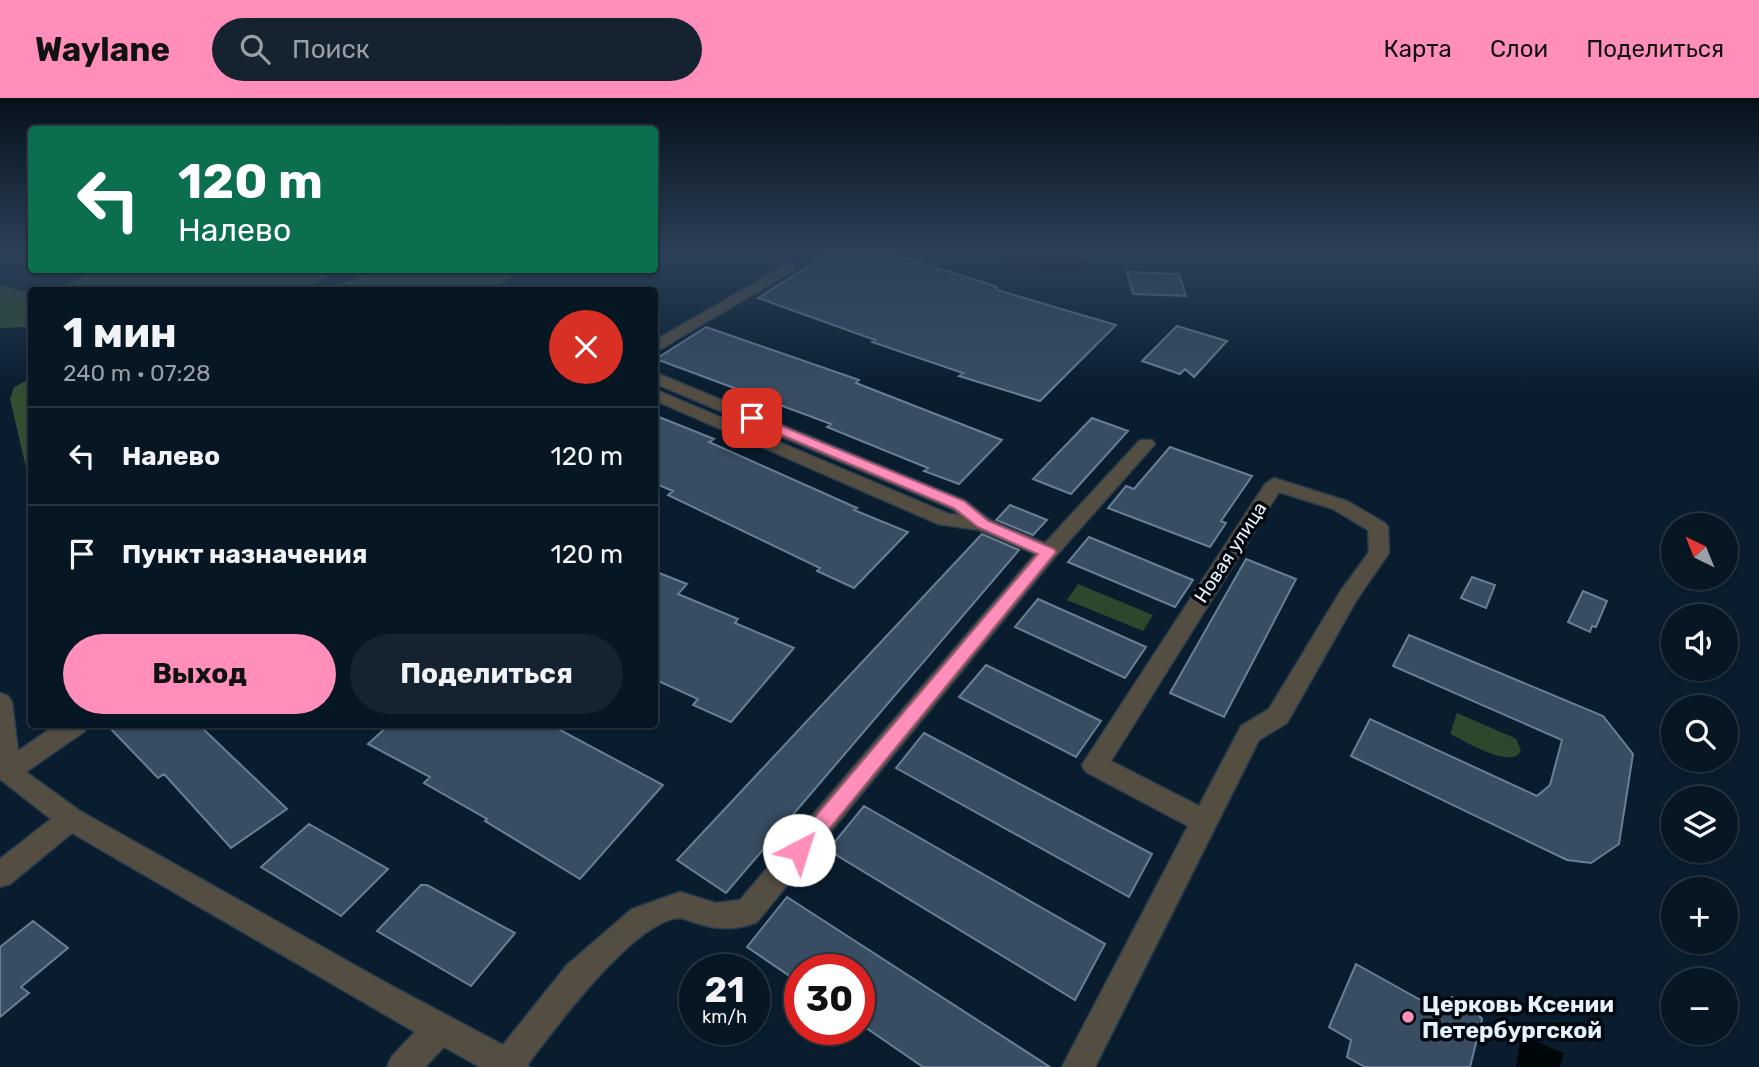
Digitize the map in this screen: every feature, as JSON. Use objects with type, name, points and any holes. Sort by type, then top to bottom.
[{"type":"street","points":[[658,346],[735,299]]},
{"type":"street","points":[[658,379],[728,407],[853,469],[946,520],[983,524],[1048,552]]},
{"type":"street","points":[[658,396],[712,419],[853,469]]},
{"type":"street","points":[[712,419],[728,407]]},
{"type":"street","points":[[0,702],[8,771],[33,793],[71,819],[510,1065],[578,975],[642,918],[680,905],[716,916],[747,913],[1048,552],[1146,444]]},
{"type":"street","name":"Новая улица","points":[[1078,1067],[1250,733],[1278,716],[1348,597],[1379,553],[1378,527],[1340,505],[1273,484],[1095,765],[1204,821]]},
{"type":"street","points":[[8,771],[70,728]]},
{"type":"street","points":[[0,875],[71,819]]},
{"type":"street","points":[[403,1067],[440,1028]]},
{"type":"green space","points":[[0,299],[28,299],[28,327],[0,328]]},
{"type":"green space","points":[[28,380],[28,476],[10,399],[14,387]]},
{"type":"green space","points":[[1078,584],[1153,615],[1143,631],[1067,600]]},
{"type":"green space","points":[[1457,713],[1516,739],[1521,750],[1516,756],[1499,756],[1450,734]]},
{"type":"shaded area","points":[[1514,1020],[1535,1041],[1564,1053],[1560,1067],[1516,1067],[1520,1043]]},
{"type":"building","points":[[761,299],[1028,299],[1116,325],[1040,401],[959,376],[963,373],[872,342],[875,340]]},
{"type":"building","points":[[1177,326],[1227,341],[1194,377],[1185,369],[1180,374],[1142,361]]},
{"type":"building","points":[[706,327],[859,380],[856,383],[1002,440],[959,484],[924,471],[928,468],[827,427],[831,424],[658,358]]},
{"type":"building","points":[[658,417],[714,439],[709,442],[857,508],[854,510],[908,532],[854,588],[817,571],[820,568],[668,495],[673,491],[658,485]]},
{"type":"building","points":[[1092,418],[1128,431],[1071,494],[1033,479]]},
{"type":"building","points":[[1170,447],[1252,476],[1221,521],[1226,523],[1210,547],[1108,508],[1126,486],[1134,489]]},
{"type":"building","points":[[1010,505],[1047,520],[1033,535],[996,520]]},
{"type":"building","points":[[982,534],[1019,550],[726,893],[677,860]]},
{"type":"building","points":[[1089,537],[1193,580],[1175,607],[1068,562]]},
{"type":"building","points":[[1246,559],[1296,579],[1224,717],[1170,693]]},
{"type":"building","points":[[658,573],[687,584],[678,594],[738,619],[735,623],[794,648],[731,722],[693,705],[698,699],[658,681]]},
{"type":"building","points":[[1472,577],[1495,585],[1486,608],[1461,598]]},
{"type":"building","points":[[1583,591],[1607,601],[1596,627],[1592,626],[1590,632],[1568,622]]},
{"type":"building","points":[[1038,599],[1146,647],[1125,678],[1015,627]]},
{"type":"building","points":[[1409,635],[1603,716],[1633,754],[1619,844],[1591,863],[1567,860],[1351,756],[1370,719],[1537,796],[1550,785],[1562,740],[1393,666]]},
{"type":"building","points":[[986,665],[1101,721],[1076,757],[959,697]]},
{"type":"building","points":[[110,728],[202,728],[287,809],[231,848],[164,774],[158,778]]},
{"type":"building","points":[[386,728],[556,728],[663,785],[580,879],[485,821],[487,819],[424,783],[430,777],[368,744]]},
{"type":"building","points":[[924,733],[1152,854],[1129,897],[896,768]]},
{"type":"building","points":[[864,806],[1105,944],[1075,1000],[828,850]]},
{"type":"building","points":[[309,824],[388,869],[341,916],[261,867]]},
{"type":"building","points":[[421,885],[427,885],[515,933],[471,986],[377,931]]},
{"type":"building","points":[[787,897],[1050,1067],[923,1067],[875,1034],[875,954],[784,954],[784,972],[770,963],[770,954],[757,954],[747,947]]},
{"type":"building","points":[[33,921],[68,948],[21,987],[29,993],[0,1017],[0,947]]},
{"type":"building","name":"Церковь Ксении Петербургской","points":[[1356,964],[1442,1012],[1452,997],[1471,1005],[1482,1019],[1470,1067],[1365,1067],[1347,1057],[1351,1040],[1329,1027]]},
{"type":"place","name":"Церковь Ксении Петербургской","points":[[1408,1017]]},
{"type":"route","points":[[752,418],[959,505],[983,524],[1048,552],[799,850]]}]
